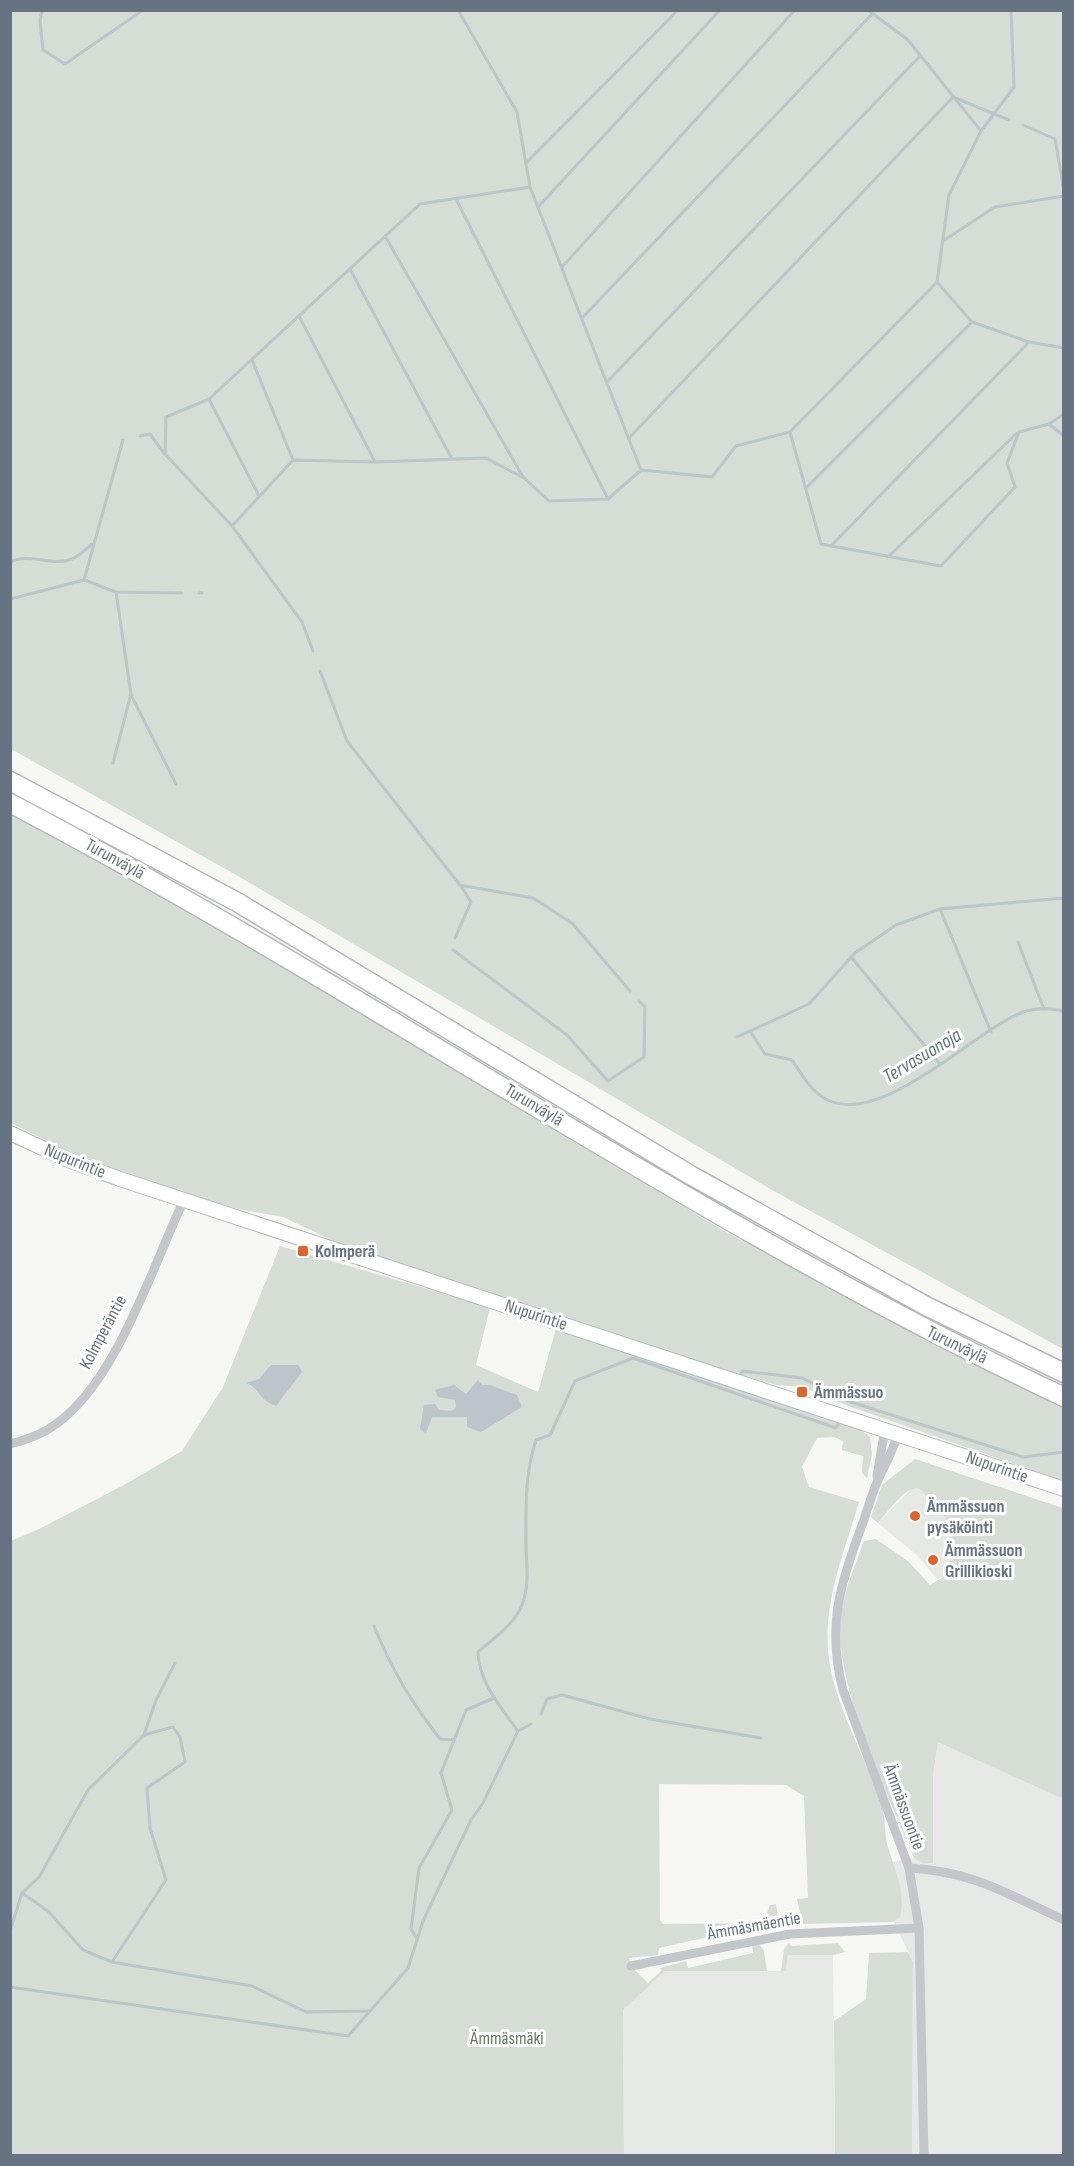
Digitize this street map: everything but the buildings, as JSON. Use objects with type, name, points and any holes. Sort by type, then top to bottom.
[{"type":"highway","name":"Turunväylä","points":[[10,781],[237,902],[712,1188],[926,1306],[1064,1373]]},
{"type":"highway","name":"Turunväylä","points":[[10,803],[230,924],[805,1265],[917,1325],[1064,1397]]},
{"type":"main road","name":"Nupurintie","points":[[10,1133],[66,1159],[184,1200],[1064,1489]]},
{"type":"street","name":"Kolmperäntie","points":[[10,1444],[57,1424],[89,1391],[116,1349],[184,1200]]},
{"type":"street","name":"Ämmässuontie","points":[[877,1482],[879,1450],[892,1432]]},
{"type":"street","name":"Ämmässuontie","points":[[892,1432],[837,1600],[834,1628],[836,1662],[843,1690],[909,1868],[919,1928],[924,2156]]},
{"type":"street","points":[[909,1868],[944,1870],[973,1878],[1064,1920]]},
{"type":"street","name":"Ämmäsmäentie","points":[[631,1966],[790,1934],[919,1928]]},
{"type":"shaded area","points":[[271,1365],[298,1365],[302,1372],[276,1406],[266,1401],[251,1385],[246,1383],[259,1379]]},
{"type":"shaded area","points":[[478,1380],[482,1385],[490,1385],[517,1395],[522,1407],[481,1432],[467,1427],[467,1417],[432,1417],[426,1433],[420,1429],[424,1405],[435,1404],[439,1410],[452,1411],[456,1407],[455,1400],[438,1397],[435,1390],[454,1385],[466,1394]]},
{"type":"shaded area","name":"Ämmässuon pysäköinti","points":[[912,1488],[918,1488],[941,1508],[952,1527],[954,1552],[945,1576],[937,1579],[918,1556],[878,1523]]},
{"type":"shaded area","points":[[938,1741],[1063,1799],[1063,2155],[912,2155],[913,1962],[894,1922],[900,1917],[892,1862],[914,1858],[922,1863],[933,1863],[933,1775]]},
{"type":"shaded area","points":[[788,1955],[833,1955],[835,2155],[624,2155],[623,2010],[665,1970],[786,1971]]},
{"type":"green space","points":[[11,10],[1063,11],[1063,1349],[772,1190],[238,876],[11,749]]},
{"type":"green space","points":[[10,814],[242,940],[719,1228],[838,1293],[1063,1407],[1063,1481],[851,1407],[803,1387],[776,1385],[644,1346],[348,1248],[283,1217],[238,1209],[169,1189],[63,1149],[11,1123]]},
{"type":"green space","name":"Ämmäsmäki","points":[[280,1246],[490,1307],[476,1365],[538,1392],[556,1329],[855,1426],[870,1437],[872,1454],[867,1478],[862,1473],[863,1456],[842,1450],[843,1441],[834,1437],[817,1438],[802,1467],[809,1487],[859,1502],[840,1563],[831,1603],[828,1624],[830,1666],[846,1719],[876,1789],[883,1812],[887,1842],[901,1890],[900,1917],[894,1922],[803,1924],[797,1899],[808,1898],[804,1796],[786,1785],[659,1784],[660,1920],[663,1924],[774,1923],[775,1917],[765,1919],[770,1905],[776,1904],[779,1924],[772,1930],[746,1936],[744,1929],[659,1948],[658,1955],[629,1958],[631,1966],[648,1983],[661,1971],[660,1968],[686,1961],[688,1968],[753,1953],[752,1945],[760,1945],[764,1951],[767,1971],[665,1971],[623,2010],[624,2155],[11,2156],[11,1541],[124,1485],[182,1451],[223,1387]]},
{"type":"green space","points":[[915,1459],[1063,1508],[1063,1799],[938,1742],[933,1775],[933,1863],[922,1863],[914,1858],[890,1802],[853,1705],[845,1674],[841,1643],[841,1615],[847,1587],[864,1541],[876,1539],[909,1562],[930,1585],[945,1576],[952,1548],[950,1527],[939,1508],[918,1488],[901,1496],[878,1523],[871,1517],[882,1485]]},
{"type":"green space","points":[[789,1943],[791,1946],[838,1943],[845,1952],[833,1955],[788,1955],[786,1971],[781,1971],[784,1949]]},
{"type":"green space","points":[[908,1952],[913,1962],[912,2155],[835,2155],[834,2021],[866,1999],[869,1953]]},
{"type":"waterway","points":[[42,10],[40,21],[43,50],[65,64],[143,10]]},
{"type":"waterway","points":[[458,10],[517,112],[530,187],[641,470],[608,499],[549,501],[524,478],[486,458],[375,462],[293,460],[232,526],[165,454],[166,417],[209,399],[420,204],[530,187]]},
{"type":"waterway","points":[[526,163],[678,10]]},
{"type":"waterway","points":[[538,207],[720,10]]},
{"type":"waterway","points":[[562,267],[795,10]]},
{"type":"waterway","points":[[868,10],[908,40],[981,131],[949,195],[937,282],[972,322],[1029,342],[1064,348]]},
{"type":"waterway","points":[[981,131],[1014,87],[1011,10]]},
{"type":"waterway","points":[[582,318],[872,14]]},
{"type":"waterway","points":[[607,382],[920,56]]},
{"type":"waterway","points":[[629,438],[953,97],[1009,120]]},
{"type":"waterway","points":[[1023,125],[1055,139],[1064,191]]},
{"type":"waterway","points":[[943,241],[995,207],[1064,196]]},
{"type":"waterway","points":[[456,199],[608,499]]},
{"type":"waterway","points":[[385,236],[523,477]]},
{"type":"waterway","points":[[350,269],[452,459]]},
{"type":"waterway","points":[[790,432],[937,282]]},
{"type":"waterway","points":[[299,316],[375,462]]},
{"type":"waterway","points":[[806,488],[972,322]]},
{"type":"waterway","points":[[831,546],[1028,343]]},
{"type":"waterway","points":[[252,360],[293,460]]},
{"type":"waterway","points":[[209,399],[259,496]]},
{"type":"waterway","points":[[641,470],[712,477],[736,446],[790,432],[821,544],[941,566],[1015,487],[1007,463],[1019,432],[1049,424],[1064,414]]},
{"type":"waterway","points":[[1049,424],[1064,436]]},
{"type":"waterway","points":[[888,557],[1017,433]]},
{"type":"waterway","points":[[140,436],[150,434],[164,453]]},
{"type":"waterway","points":[[10,599],[84,580],[123,440]]},
{"type":"waterway","points":[[232,526],[302,622],[313,651]]},
{"type":"waterway","points":[[10,562],[25,558],[64,561],[77,556],[92,544]]},
{"type":"waterway","points":[[84,580],[116,592],[182,593]]},
{"type":"waterway","points":[[113,763],[131,694],[116,592]]},
{"type":"waterway","points":[[320,671],[347,741],[460,885],[533,898],[573,924],[630,991]]},
{"type":"waterway","points":[[131,695],[176,784]]},
{"type":"waterway","points":[[455,938],[471,902],[461,886]]},
{"type":"waterway","points":[[737,1037],[809,1004],[855,953],[896,925],[940,909],[1064,898]]},
{"type":"waterway","points":[[940,909],[991,1032]]},
{"type":"waterway","points":[[1018,942],[1044,1009]]},
{"type":"waterway","points":[[453,950],[567,1035],[608,1081],[644,1057],[645,1007],[639,1001]]},
{"type":"waterway","points":[[851,957],[940,1064]]},
{"type":"waterway","name":"Tervasuonoja","points":[[750,1031],[765,1054],[792,1060],[814,1091],[824,1098],[846,1105],[871,1101],[898,1090],[1023,1012],[1043,1009],[1064,1011]]},
{"type":"waterway","points":[[518,1731],[486,1684],[478,1652],[509,1625],[522,1605],[527,1585],[527,1494],[532,1454],[536,1440],[550,1435],[575,1381],[633,1358],[836,1428],[839,1423]]},
{"type":"waterway","points":[[741,1374],[742,1371],[802,1378],[848,1401],[1023,1457],[1064,1452]]},
{"type":"waterway","points":[[374,1626],[395,1671],[420,1712],[440,1739],[454,1740]]},
{"type":"waterway","points":[[10,1931],[22,1893],[39,1877],[88,1790],[144,1735],[156,1700],[175,1663]]},
{"type":"waterway","points":[[541,1714],[547,1699],[562,1695],[650,1719],[761,1738]]},
{"type":"waterway","points":[[417,1939],[411,1929],[419,1868],[452,1810],[441,1773],[466,1710],[494,1698]]},
{"type":"waterway","points":[[10,1987],[348,2036],[408,1968],[423,1921],[471,1820],[483,1803],[518,1731],[531,1724]]},
{"type":"waterway","points":[[112,1962],[166,1880],[150,1828],[147,1788],[185,1762],[180,1737],[173,1727],[144,1735]]},
{"type":"waterway","points":[[22,1893],[48,1911],[83,1950],[112,1962],[252,1986],[306,2012],[370,2011]]},
{"type":"place","name":"Kolmperä","points":[[303,1251]]},
{"type":"place","name":"Ämmässuo","points":[[802,1392]]},
{"type":"place","name":"Ämmässuon pysäköinti","points":[[915,1516]]},
{"type":"place","name":"Ämmässuon Grillikioski","points":[[933,1560]]}]
